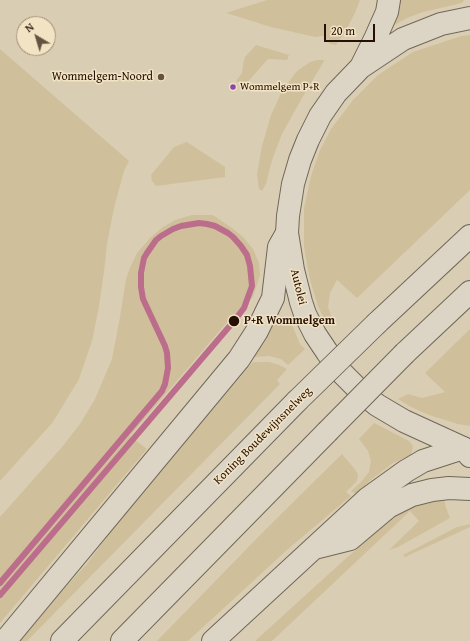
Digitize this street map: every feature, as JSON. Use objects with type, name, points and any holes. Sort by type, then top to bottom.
[{"type":"main road","name":"Autolei","points":[[361,67],[376,40],[387,12],[389,0]]},
{"type":"main road","name":"Autolei","points":[[468,451],[404,421],[377,405],[342,373],[316,334],[301,302],[287,233],[292,184],[308,140],[320,116],[336,93],[361,67],[403,39],[441,24],[470,18]]},
{"type":"main road","points":[[5,641],[239,359],[257,331],[273,298],[279,247],[287,233]]},
{"type":"main road","name":"Koning Boudewijnsnelweg","points":[[62,641],[297,401],[377,323],[470,236]]},
{"type":"main road","points":[[122,641],[405,353],[470,292]]},
{"type":"main road","points":[[213,641],[367,499],[406,471],[423,461],[468,451]]},
{"type":"main road","points":[[314,548],[350,539],[388,507],[412,495],[449,488],[470,489]]},
{"type":"shaded area","points":[[267,0],[360,0],[345,32],[336,45],[330,44],[324,36],[315,37],[271,27],[226,13]]},
{"type":"shaded area","points":[[398,0],[464,0],[462,3],[423,12],[407,18],[391,27]]},
{"type":"shaded area","points":[[470,35],[470,190],[357,298],[337,280],[330,293],[328,307],[333,321],[328,327],[318,306],[310,280],[304,247],[304,208],[311,176],[320,150],[331,129],[353,100],[378,75],[413,52],[461,36]]},
{"type":"shaded area","points":[[256,45],[289,55],[287,60],[268,59],[244,86],[236,81],[242,73],[245,57]]},
{"type":"shaded area","points":[[0,49],[129,161],[124,171],[114,208],[92,341],[79,379],[53,422],[0,481]]},
{"type":"shaded area","points":[[317,60],[324,61],[282,134],[272,160],[266,184],[262,191],[259,189],[257,174],[262,146],[271,115],[282,91],[297,71],[310,62]]},
{"type":"shaded area","points":[[187,142],[225,167],[225,177],[156,186],[152,181],[151,175],[174,147]]},
{"type":"shaded area","points":[[192,215],[213,215],[243,237],[253,249],[259,263],[260,275],[253,297],[228,321],[130,436],[147,449],[0,623],[0,517],[62,447],[80,424],[95,399],[112,359],[126,279],[137,253],[150,238],[163,227],[175,220]]},
{"type":"shaded area","points":[[290,320],[300,344],[305,349],[288,365],[281,359],[269,356],[253,357],[266,339],[275,321]]},
{"type":"shaded area","points":[[470,329],[470,426],[429,415],[398,399],[408,394],[422,398],[445,392],[425,373]]},
{"type":"shaded area","points":[[253,362],[269,362],[287,369],[277,380],[280,384],[27,641],[20,641],[59,594],[87,564],[122,516]]},
{"type":"shaded area","points":[[374,423],[409,441],[413,446],[411,455],[393,463],[373,478],[356,494],[351,491],[369,472],[371,461],[368,451],[359,439]]},
{"type":"shaded area","points":[[342,454],[358,474],[357,481],[346,492],[351,496],[288,549],[188,641],[157,641],[263,532]]},
{"type":"shaded area","points":[[444,499],[450,518],[398,547],[389,550],[419,521],[410,511],[272,641],[255,641],[389,521],[403,511],[420,503]]},
{"type":"shaded area","points":[[470,524],[470,527],[405,557],[403,555],[457,527]]},
{"type":"transit line","points":[[0,583],[162,391],[168,368],[167,353],[143,299],[141,287],[141,273],[144,258],[147,253],[156,240],[161,236],[181,226],[199,223],[207,224],[215,226],[228,233],[241,246],[247,255],[250,266],[252,286],[244,308],[0,595]]},
{"type":"place","name":"Wommelgem-Noord","points":[[161,77]]},
{"type":"place","name":"Wommelgem P+R","points":[[233,87]]},
{"type":"place","name":"P+R Wommelgem","points":[[234,321]]}]
